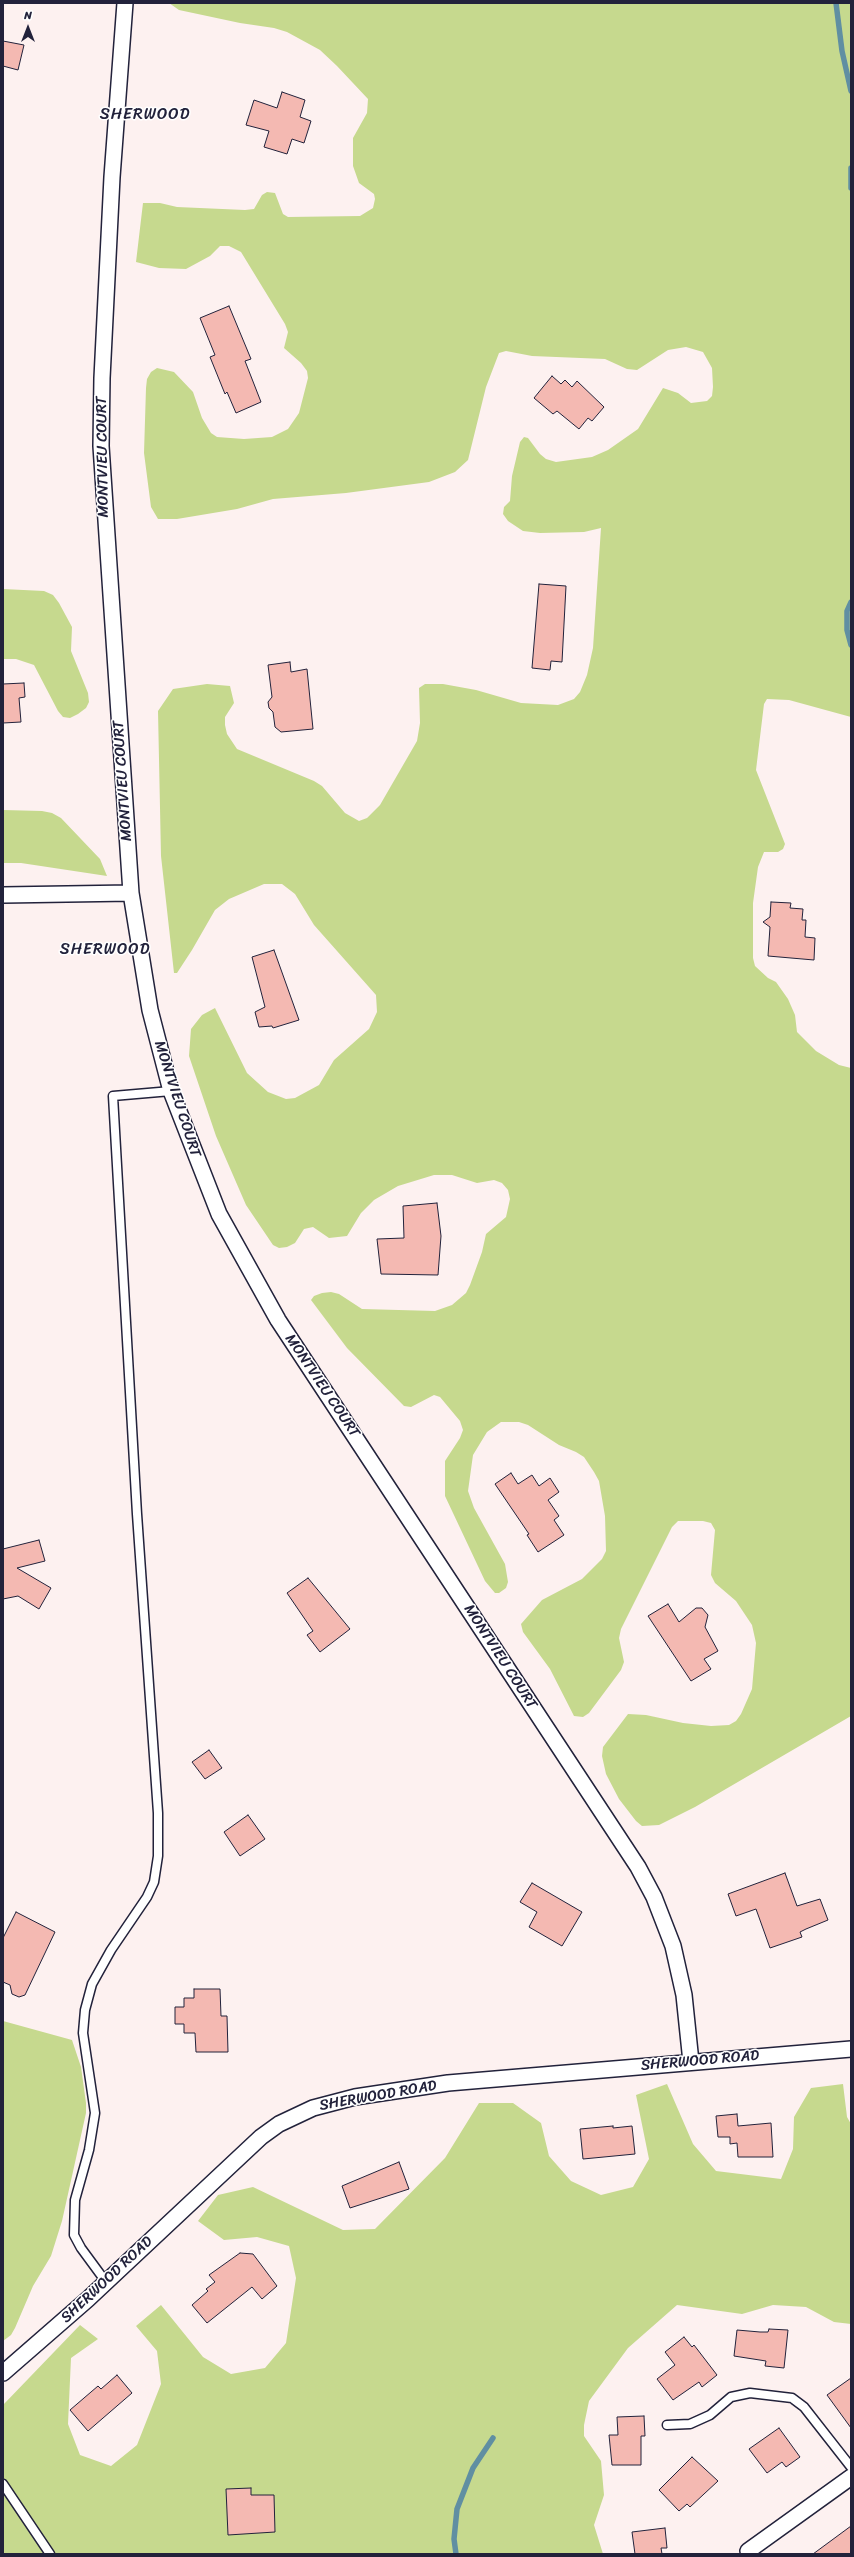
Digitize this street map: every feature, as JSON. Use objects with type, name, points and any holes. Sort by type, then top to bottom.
[{"type":"street","name":"MONTVIEU COURT","points":[[125,3],[113,171],[102,378],[100,446],[131,893],[150,1010],[171,1091],[219,1214],[278,1320],[638,1867],[654,1898],[673,1946],[684,1995],[691,2062]]},
{"type":"street","points":[[3,895],[131,893]]},
{"type":"street","name":"SHERWOOD ROAD","points":[[3,2373],[106,2282],[261,2136],[279,2124],[313,2108],[355,2097],[448,2083],[851,2049]]},
{"type":"street","points":[[748,2551],[851,2477]]},
{"type":"lane","points":[[106,2282],[80,2248],[74,2235],[75,2200],[89,2150],[95,2113],[83,2033],[85,2010],[92,1984],[103,1964],[147,1897],[157,1868],[158,1849],[158,1813],[138,1522],[113,1096],[171,1091]]},
{"type":"lane","points":[[667,2425],[690,2424],[710,2415],[731,2397],[750,2393],[792,2398],[804,2407],[851,2467]]},
{"type":"lane","points":[[3,2484],[50,2554]]},
{"type":"green space","points":[[169,3],[851,3],[851,717],[789,700],[767,699],[764,704],[756,770],[785,844],[783,849],[778,852],[764,852],[758,867],[753,903],[753,958],[755,966],[768,978],[776,982],[788,999],[795,1015],[797,1032],[816,1051],[839,1065],[851,1068],[851,1716],[695,1807],[659,1825],[642,1826],[636,1821],[619,1799],[606,1774],[602,1756],[603,1747],[628,1714],[646,1715],[683,1723],[711,1726],[729,1725],[736,1721],[741,1714],[752,1689],[756,1643],[752,1625],[736,1601],[715,1583],[711,1575],[715,1530],[711,1523],[703,1521],[678,1521],[672,1527],[621,1629],[619,1638],[624,1662],[621,1670],[589,1713],[583,1717],[574,1716],[550,1669],[523,1632],[521,1624],[542,1600],[582,1579],[602,1559],[606,1551],[605,1516],[599,1481],[594,1472],[584,1457],[559,1445],[528,1425],[519,1422],[501,1422],[487,1432],[473,1455],[468,1491],[474,1508],[505,1564],[508,1582],[506,1588],[499,1593],[495,1593],[485,1581],[445,1496],[445,1461],[460,1438],[463,1430],[460,1421],[440,1397],[434,1395],[411,1407],[404,1406],[347,1348],[311,1300],[314,1296],[331,1292],[339,1294],[362,1309],[435,1311],[452,1305],[466,1293],[470,1285],[482,1252],[486,1234],[506,1217],[510,1199],[508,1190],[502,1183],[494,1180],[477,1183],[452,1175],[434,1175],[398,1186],[374,1200],[361,1213],[347,1236],[329,1238],[313,1227],[304,1229],[295,1243],[287,1247],[279,1248],[273,1245],[246,1205],[216,1136],[189,1056],[191,1029],[202,1015],[215,1008],[247,1073],[268,1092],[286,1099],[295,1098],[319,1085],[334,1060],[369,1029],[377,1012],[376,995],[314,925],[295,894],[282,884],[264,884],[229,899],[215,910],[192,950],[177,973],[174,973],[161,856],[158,711],[173,689],[207,684],[230,686],[234,703],[225,717],[225,725],[227,734],[237,749],[314,781],[322,786],[345,813],[359,821],[367,818],[380,805],[417,741],[420,723],[419,688],[425,684],[443,684],[476,690],[521,703],[558,705],[574,699],[580,692],[587,675],[593,648],[601,528],[584,532],[540,533],[523,531],[508,521],[503,514],[504,507],[510,501],[512,476],[520,442],[524,437],[528,438],[540,454],[546,459],[556,462],[592,457],[608,450],[638,429],[663,388],[678,393],[691,403],[707,401],[712,396],[712,368],[703,352],[686,347],[668,350],[637,370],[627,369],[605,359],[532,356],[506,351],[499,353],[486,387],[468,460],[455,472],[429,482],[346,493],[273,499],[237,509],[177,519],[158,519],[151,507],[144,453],[146,388],[147,379],[151,372],[157,368],[174,372],[193,392],[202,418],[211,433],[217,437],[244,439],[272,437],[288,429],[299,413],[308,378],[307,371],[301,363],[284,348],[288,332],[285,324],[241,252],[229,246],[220,246],[210,256],[186,269],[159,268],[136,262],[143,203],[160,203],[177,207],[245,210],[254,209],[262,195],[267,192],[275,193],[283,214],[288,217],[360,216],[373,208],[375,199],[374,194],[359,183],[353,166],[353,138],[367,113],[368,99],[337,66],[320,50],[287,32],[274,28],[240,23],[179,10]]},
{"type":"green space","points":[[3,589],[44,591],[53,595],[59,603],[72,627],[71,651],[88,693],[89,702],[86,708],[78,714],[70,718],[63,717],[58,711],[34,665],[16,659],[3,659]]},
{"type":"green space","points":[[3,810],[42,811],[52,813],[61,818],[100,859],[107,876],[21,863],[3,863]]},
{"type":"green space","points":[[3,2021],[72,2040],[81,2067],[86,2113],[62,2221],[51,2256],[33,2286],[15,2328],[11,2335],[3,2341]]},
{"type":"green space","points":[[667,2084],[693,2144],[716,2171],[781,2179],[793,2149],[794,2117],[811,2088],[843,2084],[847,2117],[851,2124],[851,2324],[834,2322],[806,2307],[773,2305],[742,2314],[677,2305],[628,2348],[589,2401],[584,2425],[584,2436],[601,2461],[604,2495],[594,2525],[603,2554],[3,2554],[3,2405],[80,2325],[98,2339],[71,2358],[68,2424],[80,2455],[111,2466],[137,2445],[161,2384],[157,2351],[136,2326],[161,2305],[203,2357],[231,2374],[265,2368],[286,2343],[296,2278],[289,2246],[257,2237],[224,2240],[198,2221],[218,2195],[253,2187],[343,2230],[375,2229],[445,2158],[479,2103],[513,2103],[541,2123],[549,2156],[571,2181],[601,2195],[633,2187],[649,2159],[636,2095]]},
{"type":"building","points":[[3,41],[24,45],[18,70],[3,66]]},
{"type":"building","points":[[282,92],[305,100],[300,117],[311,121],[304,143],[292,139],[287,154],[264,147],[269,131],[246,125],[254,100],[277,108]]},
{"type":"building","points":[[229,306],[251,359],[245,361],[261,402],[236,413],[227,392],[225,394],[210,357],[215,355],[200,318]]},
{"type":"building","points":[[552,376],[561,384],[565,380],[572,387],[577,381],[604,407],[592,421],[588,418],[579,429],[557,411],[553,414],[534,398]]},
{"type":"building","points":[[539,584],[566,586],[562,662],[551,661],[550,670],[532,668]]},
{"type":"building","points":[[290,662],[291,672],[307,669],[313,729],[281,732],[275,727],[273,712],[269,708],[268,702],[272,697],[268,665]]},
{"type":"building","points":[[24,683],[25,697],[19,698],[21,722],[3,723],[3,684]]},
{"type":"building","points":[[771,902],[791,903],[790,908],[803,909],[802,920],[806,920],[805,937],[815,938],[814,960],[768,956],[770,927],[763,922],[770,917]]},
{"type":"building","points":[[274,950],[299,1020],[273,1028],[272,1026],[259,1027],[255,1012],[265,1007],[252,957]]},
{"type":"building","points":[[437,1203],[441,1236],[438,1275],[381,1274],[377,1239],[404,1238],[403,1206]]},
{"type":"building","points":[[511,1473],[518,1484],[532,1475],[539,1486],[550,1478],[559,1492],[548,1500],[559,1516],[554,1520],[564,1535],[538,1552],[527,1535],[529,1534],[495,1484]]},
{"type":"building","points":[[39,1540],[45,1561],[17,1568],[51,1588],[39,1609],[18,1596],[3,1599],[3,1549]]},
{"type":"building","points":[[308,1578],[350,1629],[320,1652],[307,1635],[313,1631],[287,1593]]},
{"type":"building","points":[[668,1604],[679,1622],[696,1608],[702,1608],[708,1615],[705,1627],[718,1651],[704,1659],[711,1669],[691,1681],[648,1616]]},
{"type":"building","points":[[209,1750],[222,1768],[205,1779],[192,1762]]},
{"type":"building","points":[[248,1815],[265,1839],[240,1856],[224,1832]]},
{"type":"building","points":[[785,1873],[797,1906],[820,1899],[828,1920],[800,1932],[802,1937],[770,1948],[756,1909],[736,1916],[728,1894]]},
{"type":"building","points":[[532,1883],[582,1912],[562,1946],[529,1927],[537,1912],[520,1902]]},
{"type":"building","points":[[16,1912],[55,1932],[25,1995],[19,1997],[12,1994],[10,1985],[3,1982],[3,1938]]},
{"type":"building","points":[[194,1989],[220,1989],[221,2016],[227,2016],[228,2052],[196,2052],[195,2033],[184,2033],[184,2024],[175,2024],[175,2007],[184,2007],[184,1998],[194,1998]]},
{"type":"building","points":[[737,2114],[738,2126],[771,2123],[773,2157],[738,2157],[737,2143],[730,2144],[730,2137],[718,2137],[716,2116]]},
{"type":"building","points":[[613,2126],[613,2128],[632,2126],[635,2154],[583,2159],[580,2129]]},
{"type":"building","points":[[399,2162],[409,2189],[350,2208],[342,2186]]},
{"type":"building","points":[[240,2253],[253,2254],[277,2286],[262,2299],[252,2287],[207,2323],[192,2305],[208,2291],[206,2289],[215,2282],[209,2275]]},
{"type":"building","points":[[769,2329],[788,2330],[784,2368],[765,2366],[766,2361],[734,2356],[737,2330],[768,2332]]},
{"type":"building","points":[[684,2337],[692,2347],[694,2345],[717,2375],[702,2387],[699,2382],[673,2400],[657,2379],[675,2365],[665,2352]]},
{"type":"building","points":[[117,2375],[132,2393],[88,2431],[70,2410],[98,2386],[101,2389]]},
{"type":"building","points":[[851,2378],[851,2428],[827,2395]]},
{"type":"building","points":[[644,2416],[645,2436],[641,2436],[641,2465],[612,2465],[609,2435],[618,2435],[617,2417]]},
{"type":"building","points":[[779,2428],[800,2457],[786,2467],[782,2462],[767,2473],[749,2449]]},
{"type":"building","points":[[692,2457],[718,2481],[690,2507],[687,2504],[679,2511],[659,2490]]},
{"type":"building","points":[[251,2488],[251,2495],[274,2495],[275,2532],[228,2535],[226,2489]]},
{"type":"building","points":[[851,2526],[851,2554],[813,2554]]},
{"type":"building","points":[[665,2528],[667,2548],[661,2548],[662,2554],[635,2554],[632,2532]]},
{"type":"waterway","points":[[836,3],[842,51],[851,91]]},
{"type":"waterway","points":[[851,168],[851,188]]},
{"type":"waterway","points":[[851,602],[847,611],[847,630],[851,645]]},
{"type":"waterway","points":[[456,2554],[454,2539],[457,2509],[473,2468],[493,2438]]},
{"type":"district","name":"SHERWOOD","points":[[145,115]]},
{"type":"district","name":"SHERWOOD","points":[[105,950]]}]
